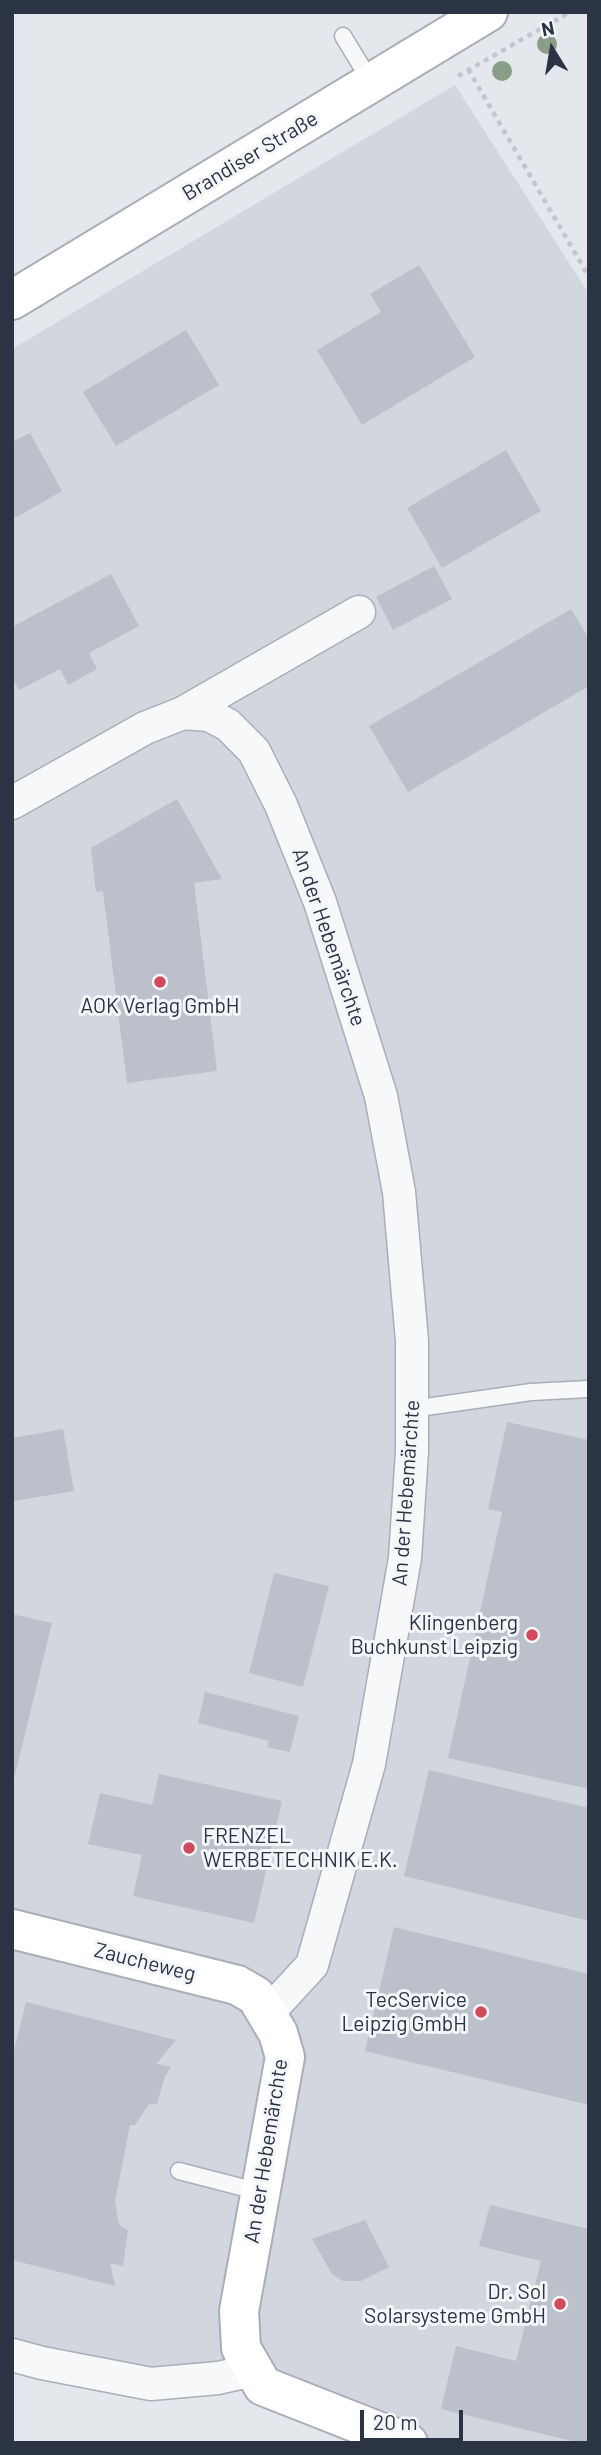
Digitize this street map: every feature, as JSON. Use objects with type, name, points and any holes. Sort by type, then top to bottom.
[{"type":"street","name":"Brandiser Straße","points":[[12,300],[488,12]]},
{"type":"street","points":[[12,803],[145,727],[183,713],[359,612]]},
{"type":"street","name":"An der Hebemärchte","points":[[183,713],[209,715],[228,725],[254,751],[281,805],[316,890],[381,1096],[399,1192],[412,1341],[412,1451],[405,1558],[369,1764],[312,1965],[267,2014],[278,2033],[285,2057],[239,2311],[241,2348],[258,2378]]},
{"type":"street","name":"Zaucheweg","points":[[12,1929],[237,1985],[256,1996],[267,2014]]},
{"type":"street","points":[[12,2355],[151,2384],[218,2378],[258,2378],[408,2443]]},
{"type":"lane","points":[[343,36],[370,82]]},
{"type":"lane","points":[[412,1409],[531,1392],[589,1389]]},
{"type":"lane","points":[[179,2171],[260,2192]]},
{"type":"path","points":[[469,71],[569,12]]},
{"type":"path","points":[[447,36],[589,277]]},
{"type":"shaded area","points":[[455,85],[589,294],[589,2443],[412,2443],[263,2386],[12,2355],[12,349]]},
{"type":"building","points":[[419,265],[475,357],[362,425],[317,350],[381,312],[370,294]]},
{"type":"building","points":[[186,330],[219,385],[116,446],[83,392]]},
{"type":"building","points":[[30,433],[62,491],[15,518],[12,513],[12,442]]},
{"type":"building","points":[[506,450],[541,511],[442,568],[407,508]]},
{"type":"building","points":[[434,566],[452,599],[393,630],[376,597]]},
{"type":"building","points":[[111,574],[139,626],[89,653],[97,669],[68,685],[60,669],[19,690],[12,677],[12,627]]},
{"type":"building","points":[[571,609],[589,639],[589,686],[408,792],[369,726]]},
{"type":"building","name":"AOK Verlag GmbH","points":[[177,799],[222,879],[194,883],[217,1071],[127,1083],[103,891],[96,892],[91,848]]},
{"type":"building","name":"Klingenberg Buchkunst Leipzig","points":[[507,1422],[589,1440],[589,1789],[448,1758],[502,1512],[488,1509]]},
{"type":"building","points":[[63,1429],[74,1491],[14,1501],[12,1438]]},
{"type":"building","points":[[274,1573],[329,1586],[303,1687],[249,1673]]},
{"type":"building","points":[[12,1614],[52,1623],[13,1783],[12,1783]]},
{"type":"building","points":[[205,1692],[299,1716],[290,1752],[267,1747],[269,1741],[198,1723]]},
{"type":"building","points":[[429,1770],[589,1808],[589,1921],[404,1876]]},
{"type":"building","name":"FRENZEL WERBETECHNIK E.K.","points":[[159,1774],[282,1801],[254,1923],[133,1896],[142,1855],[88,1844],[100,1793],[152,1805]]},
{"type":"building","name":"TecService Leipzig GmbH","points":[[394,1927],[589,1974],[589,2105],[365,2051]]},
{"type":"building","points":[[26,2002],[176,2040],[156,2064],[171,2067],[165,2076],[157,2104],[149,2104],[135,2125],[130,2125],[115,2201],[119,2225],[128,2230],[123,2266],[110,2263],[115,2286],[12,2260],[12,2058]]},
{"type":"building","name":"Dr. Sol Solarsysteme GmbH","points":[[490,2205],[589,2229],[589,2443],[441,2409],[456,2346],[516,2361],[541,2261],[479,2246]]},
{"type":"building","points":[[365,2220],[389,2267],[361,2281],[343,2281],[332,2274],[312,2239]]},
{"type":"place","name":"AOK Verlag GmbH","points":[[160,982]]},
{"type":"place","name":"Klingenberg Buchkunst Leipzig","points":[[532,1635]]},
{"type":"place","name":"FRENZEL WERBETECHNIK E.K.","points":[[189,1848]]},
{"type":"place","name":"TecService Leipzig GmbH","points":[[481,2012]]},
{"type":"place","name":"Dr. Sol Solarsysteme GmbH","points":[[560,2304]]}]
